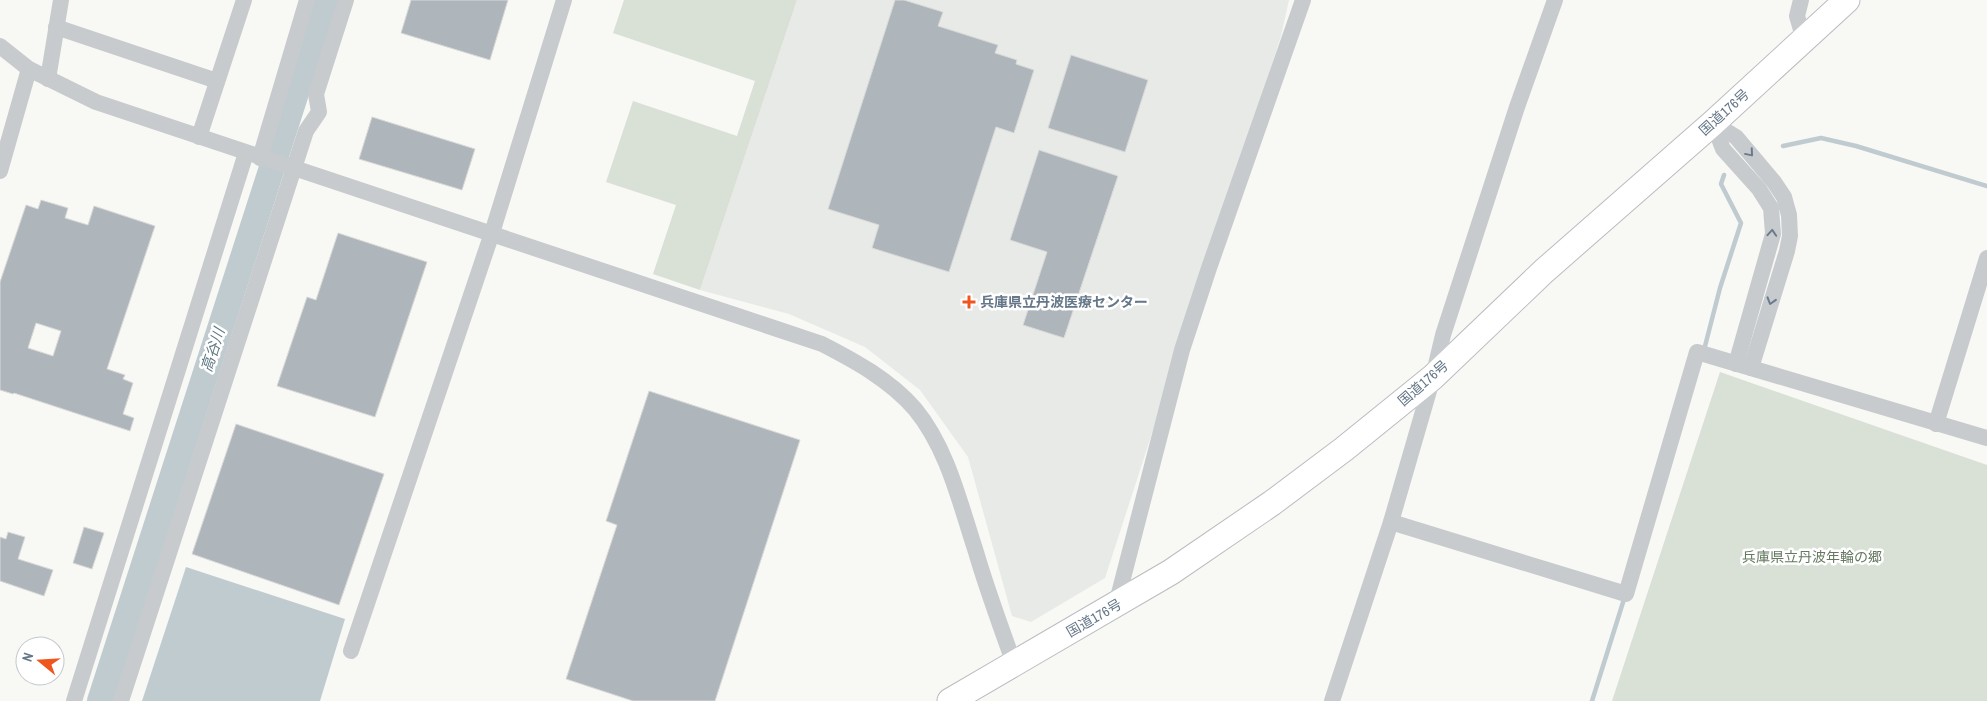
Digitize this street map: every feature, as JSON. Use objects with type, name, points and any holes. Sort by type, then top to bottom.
[{"type":"highway","name":"国道176号","points":[[950,701],[1171,572],[1272,503],[1344,448],[1433,377],[1544,271],[1713,123],[1846,0]]},
{"type":"street","points":[[48,79],[61,0]]},
{"type":"street","points":[[199,137],[244,0]]},
{"type":"street","points":[[74,701],[253,155],[307,0]]},
{"type":"street","points":[[120,701],[290,168],[306,131],[319,112],[316,94],[346,0]]},
{"type":"street","points":[[351,651],[492,233],[564,0]]},
{"type":"street","points":[[1116,605],[1182,350],[1303,0]]},
{"type":"street","points":[[1332,701],[1391,522],[1449,317],[1517,106],[1555,0]]},
{"type":"street","points":[[1801,0],[1797,16],[1804,40]]},
{"type":"street","points":[[56,27],[217,81]]},
{"type":"street","points":[[0,46],[29,68],[96,102],[822,344],[862,364],[892,387],[915,410],[935,441],[957,492],[1014,664]]},
{"type":"street","points":[[0,171],[29,68]]},
{"type":"street","points":[[1713,123],[1723,149],[1759,189],[1771,208],[1773,234],[1743,366]]},
{"type":"street","points":[[1936,424],[1987,258]]},
{"type":"street","points":[[1391,522],[1626,594],[1697,352],[1987,438]]},
{"type":"shaded area","name":"兵庫県立丹波医療センター","points":[[797,0],[1289,0],[1281,36],[1105,578],[1031,622],[1012,616],[968,457],[920,390],[865,347],[789,314],[700,290]]},
{"type":"shaded area","points":[[186,567],[345,619],[320,701],[142,701]]},
{"type":"green space","points":[[624,0],[797,0],[700,290],[653,274],[676,205],[606,182],[633,101],[737,136],[755,81],[613,33]]},
{"type":"green space","name":"兵庫県立丹波年輪の郷","points":[[1720,372],[1987,465],[1987,701],[1612,701]]},
{"type":"building","points":[[411,0],[508,0],[490,60],[401,33]]},
{"type":"building","points":[[895,0],[904,0],[943,12],[938,26],[998,45],[995,53],[1017,60],[1016,64],[1034,70],[1014,133],[996,127],[949,272],[872,248],[879,225],[828,209]]},
{"type":"building","points":[[1071,55],[1148,80],[1125,152],[1048,128]]},
{"type":"building","points":[[372,117],[475,149],[462,190],[359,159]]},
{"type":"building","points":[[1039,150],[1118,176],[1064,338],[1023,325],[1047,252],[1010,240]]},
{"type":"building","points":[[41,200],[68,208],[65,218],[88,225],[94,206],[155,226],[107,369],[125,375],[123,379],[133,383],[123,414],[134,418],[130,431],[0,390],[0,282],[26,205],[38,209]],"holes":[[[36,323],[61,331],[53,356],[28,348]]]},
{"type":"building","points":[[338,233],[427,262],[375,417],[277,386],[307,297],[316,300]]},
{"type":"building","points":[[649,391],[800,440],[715,701],[633,701],[566,679],[617,525],[606,521]]},
{"type":"building","points":[[236,424],[384,474],[339,605],[192,554]]},
{"type":"building","points":[[84,527],[104,533],[92,569],[73,563]]},
{"type":"building","points":[[8,532],[25,537],[18,559],[53,570],[44,596],[0,581],[0,537],[6,539]]},
{"type":"waterway","name":"高谷川","points":[[100,701],[326,0]]},
{"type":"waterway","points":[[1783,146],[1821,138],[1856,146],[1987,186]]},
{"type":"waterway","points":[[1704,350],[1720,288],[1741,223],[1721,184],[1724,175]]},
{"type":"waterway","points":[[1592,701],[1625,596]]},
{"type":"place","name":"兵庫県立丹波医療センター","points":[[969,302]]}]
